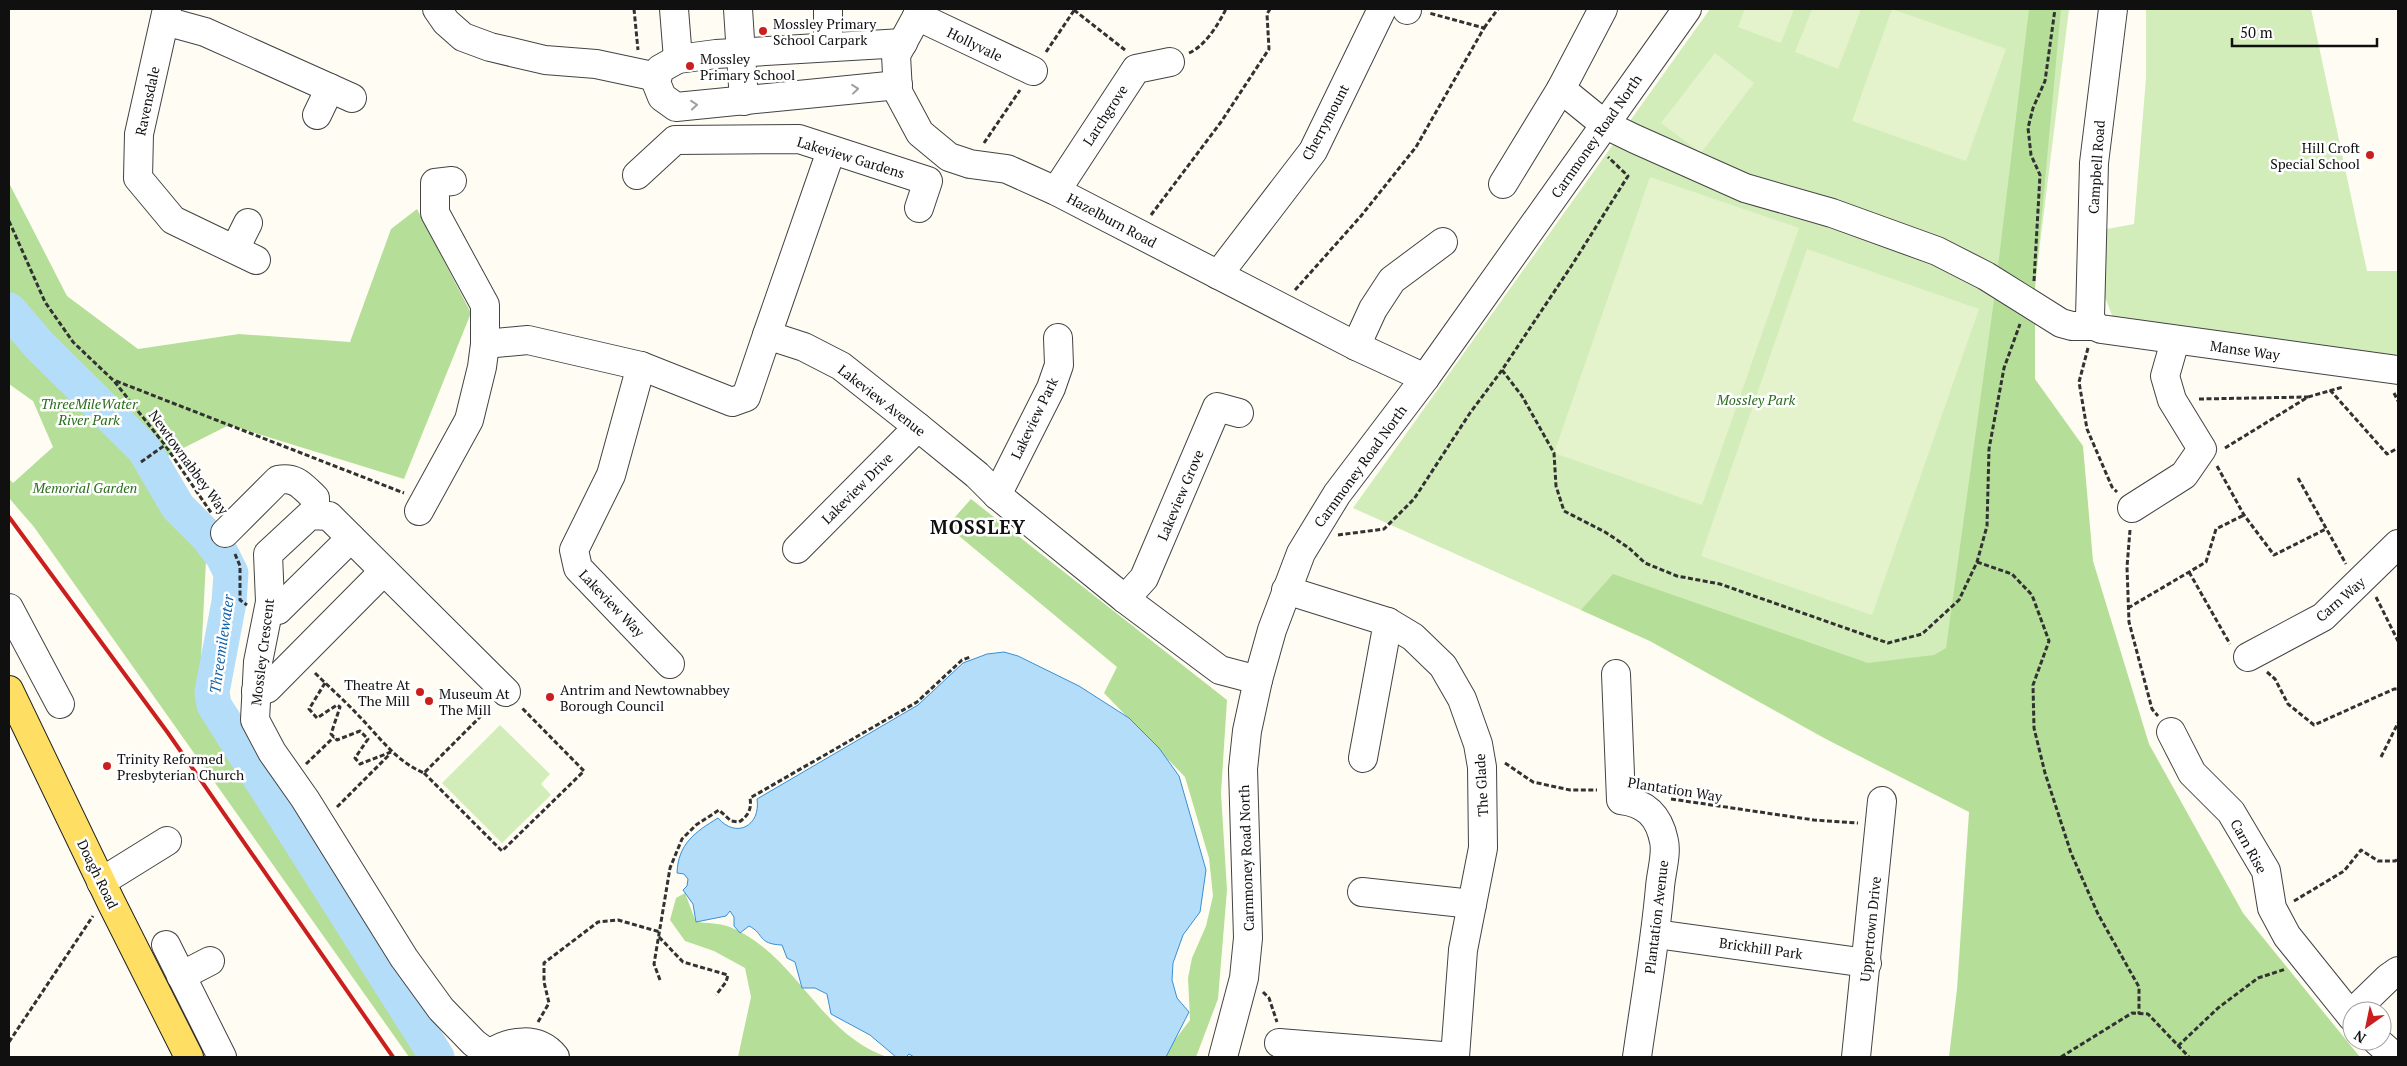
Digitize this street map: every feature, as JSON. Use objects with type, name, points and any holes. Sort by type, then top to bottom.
[{"type":"main road","name":"Doagh Road","points":[[9,690],[106,892],[189,1057]]},
{"type":"street","points":[[437,9],[446,22],[462,37],[490,48],[545,60],[596,64],[646,75],[656,82],[662,97],[676,107],[898,85]]},
{"type":"street","points":[[674,9],[678,59]]},
{"type":"street","points":[[738,9],[744,101]]},
{"type":"street","points":[[828,9],[828,48]]},
{"type":"street","name":"Cherrymount","points":[[1218,275],[1313,151],[1399,9]]},
{"type":"street","points":[[1503,184],[1561,89],[1603,9]]},
{"type":"street","name":"Carnmoney Road North","points":[[1223,1057],[1244,978],[1248,938],[1248,895],[1242,769],[1258,680],[1286,590],[1301,553],[1318,522],[1370,448],[1425,378],[1687,9]]},
{"type":"street","name":"Campbell Road","points":[[2094,326],[2090,317],[2094,163],[2113,9]]},
{"type":"street","name":"Hazelburn Road","points":[[919,12],[896,56],[898,92],[920,133],[949,157],[970,164],[1007,169],[1056,190],[1356,346],[1425,378]]},
{"type":"street","name":"Hollyvale","points":[[919,12],[1033,71]]},
{"type":"street","name":"Ravensdale","points":[[248,223],[246,255],[173,220],[138,178],[139,134],[166,15],[341,93],[317,115]]},
{"type":"street","points":[[646,75],[678,59],[742,52],[903,44]]},
{"type":"street","points":[[1136,69],[1170,62]]},
{"type":"street","name":"Larchgrove","points":[[1056,190],[1136,69]]},
{"type":"street","name":"Manse Way","points":[[1561,89],[1598,133],[1745,188],[1832,213],[1937,251],[1986,276],[2061,323],[2094,326],[2102,329],[2392,380]]},
{"type":"street","name":"Lakeview Gardens","points":[[637,174],[675,140],[799,139],[831,151],[928,181],[919,208]]},
{"type":"street","points":[[485,344],[528,340],[641,366],[732,402],[746,397],[831,151]]},
{"type":"street","points":[[421,506],[469,420],[482,367],[485,344],[485,305],[435,214],[435,183],[452,181]]},
{"type":"street","points":[[1356,346],[1373,309],[1392,280],[1443,242]]},
{"type":"street","name":"Lakeview Avenue","points":[[767,335],[804,347],[840,366],[977,475],[997,496],[1125,598],[1220,670],[1258,680]]},
{"type":"street","name":"Lakeview Park","points":[[997,496],[1051,388],[1059,365],[1058,338]]},
{"type":"street","points":[[2132,508],[2184,475],[2206,453],[2172,400],[2165,376],[2175,341]]},
{"type":"street","name":"Lakeview Way","points":[[641,366],[611,475],[574,550],[578,568],[670,664]]},
{"type":"street","name":"Lakeview Grove","points":[[1125,598],[1144,578],[1217,407],[1240,414]]},
{"type":"street","name":"Lakeview Drive","points":[[797,548],[918,427]]},
{"type":"street","points":[[225,533],[278,480],[286,478],[295,480],[315,498],[315,515],[329,516],[506,692]]},
{"type":"street","name":"Mossley Crescent","points":[[315,515],[310,515],[268,554],[256,607],[258,662],[255,720],[415,972],[461,1031],[491,1056]]},
{"type":"street","points":[[256,607],[278,610],[351,538]]},
{"type":"street","name":"Carn Way","points":[[2248,657],[2323,617],[2398,544]]},
{"type":"street","points":[[256,691],[267,689],[384,571]]},
{"type":"street","name":"The Glade","points":[[1286,590],[1388,622],[1413,637],[1443,666],[1462,699],[1478,744],[1482,768],[1483,848],[1463,950],[1455,1057]]},
{"type":"street","points":[[9,608],[60,704]]},
{"type":"street","points":[[1363,758],[1388,622]]},
{"type":"street","points":[[1616,674],[1621,796]]},
{"type":"street","name":"Carn Rise","points":[[2171,732],[2192,773],[2230,812],[2266,871],[2275,913],[2287,936],[2342,1002]]},
{"type":"street","name":"Plantation Avenue","points":[[1621,796],[1647,808],[1655,818],[1664,842],[1656,934],[1637,1057]]},
{"type":"street","name":"Uppertown Drive","points":[[1856,1057],[1881,812]]},
{"type":"street","points":[[106,892],[167,841]]},
{"type":"street","points":[[1362,892],[1472,904]]},
{"type":"street","name":"Brickhill Park","points":[[1656,934],[1867,963]]},
{"type":"street","points":[[166,945],[222,1057]]},
{"type":"street","points":[[181,976],[210,961]]},
{"type":"street","points":[[2365,1001],[2388,978],[2398,971]]},
{"type":"street","points":[[491,1056],[498,1049],[524,1041],[548,1048],[556,1057]]},
{"type":"street","points":[[1279,1043],[1455,1057]]},
{"type":"path","points":[[634,9],[638,46],[646,75]]},
{"type":"path","points":[[1170,62],[1196,50],[1219,23],[1226,9]]},
{"type":"path","points":[[1137,233],[1221,122],[1269,50],[1267,14],[1270,9]]},
{"type":"path","points":[[1399,9],[1441,15],[1484,28]]},
{"type":"path","points":[[1280,307],[1361,216],[1416,147],[1484,28],[1498,9]]},
{"type":"path","points":[[1502,370],[1522,396],[1554,453],[1556,486],[1564,511],[1605,532],[1645,562],[1676,576],[1720,584],[1888,643],[1922,634],[1959,600],[1977,562],[1987,526],[1990,449],[2004,368],[2033,288],[2037,249],[2040,175],[2031,155],[2028,128],[2033,108],[2045,81],[2055,9]]},
{"type":"path","points":[[1074,10],[1130,54],[1136,69]]},
{"type":"path","points":[[1335,536],[1384,529],[1414,499],[1470,413],[1502,370],[1572,265],[1628,176],[1598,133]]},
{"type":"path","name":"Newtownabbey Way","points":[[9,221],[45,302],[73,342],[114,381],[164,446],[231,540],[240,566],[240,600],[256,607]]},
{"type":"path","points":[[2094,326],[2079,382],[2087,429],[2112,487],[2132,508],[2127,567],[2129,622],[2152,709],[2171,732]]},
{"type":"path","points":[[2392,380],[2398,401]]},
{"type":"path","points":[[114,381],[421,506]]},
{"type":"path","points":[[2326,528],[2274,555],[2244,515],[2206,453],[2308,397],[2350,384]]},
{"type":"path","points":[[2330,390],[2387,454],[2398,448]]},
{"type":"path","points":[[2172,400],[2308,397]]},
{"type":"path","points":[[141,462],[164,446]]},
{"type":"path","points":[[2298,478],[2326,528],[2362,581],[2398,641]]},
{"type":"path","points":[[2128,608],[2206,562],[2216,529],[2244,515]]},
{"type":"path","points":[[1977,562],[2012,574],[2032,595],[2049,641],[2033,685],[2034,728],[2045,773],[2071,853],[2098,914],[2139,987],[2139,1014]]},
{"type":"path","points":[[2189,572],[2227,642],[2275,679],[2288,704],[2314,725],[2394,689],[2398,689]]},
{"type":"path","points":[[660,980],[654,964],[658,937],[670,868],[682,839],[696,825],[719,810],[731,821],[739,822],[750,811],[750,798],[917,702],[962,660],[970,657]]},
{"type":"path","points":[[391,752],[360,764],[355,758],[368,739],[360,731],[337,740],[334,737],[332,734],[340,707],[337,705],[317,718],[309,709],[325,683],[358,715],[391,752],[409,767],[424,774],[502,851],[584,771],[506,692],[424,774]]},
{"type":"path","points":[[2381,757],[2398,724]]},
{"type":"path","points":[[282,765],[292,753],[306,765],[334,737]]},
{"type":"path","name":"Plantation Way","points":[[1478,744],[1533,782],[1570,790],[1621,796]]},
{"type":"path","points":[[330,814],[391,752]]},
{"type":"path","name":"Plantation Way","points":[[1667,799],[1814,820],[1881,812]]},
{"type":"path","points":[[2275,913],[2344,871],[2361,850],[2378,861],[2395,861],[2398,859]]},
{"type":"path","points":[[9,1042],[95,913],[106,892]]},
{"type":"path","points":[[534,1025],[540,1020],[549,1003],[544,982],[544,963],[598,922],[618,920],[660,932]]},
{"type":"path","points":[[658,937],[683,962],[728,975],[726,982],[716,995]]},
{"type":"path","points":[[2178,1046],[2218,1008],[2258,978],[2308,962]]},
{"type":"path","points":[[1244,978],[1269,998],[1277,1017],[1279,1043]]},
{"type":"path","points":[[2061,1057],[2132,1013],[2148,1014],[2189,1057]]},
{"type":"green space","name":"Mossley Park","points":[[1710,9],[2069,9],[1970,812],[1818,735],[1650,641],[1353,508]]},
{"type":"green space","points":[[1745,9],[1794,9],[1781,43],[1738,27]]},
{"type":"green space","points":[[1812,9],[1861,9],[1838,69],[1795,52]]},
{"type":"green space","points":[[1892,9],[2006,49],[1966,161],[1852,121]]},
{"type":"green space","points":[[2029,9],[2061,9],[2035,288],[2035,379],[2083,446],[2093,561],[2149,744],[2243,913],[2342,1035],[2342,1051],[2355,1051],[2360,1057],[1949,1057],[1957,989],[1969,812],[1830,741],[1650,641],[1581,610],[1613,574],[1868,663],[1934,655],[1946,648],[1994,300]]},
{"type":"green space","points":[[2146,9],[2311,9],[2367,271],[2398,271],[2398,353],[2389,360],[2115,323],[2101,287],[2107,229],[2134,224],[2146,78]]},
{"type":"green space","points":[[1715,53],[1754,83],[1701,153],[1661,123]]},
{"type":"green space","points":[[1650,177],[1799,228],[1702,505],[1554,453]]},
{"type":"green space","name":"ThreeMileWater River Park","points":[[9,183],[67,296],[138,349],[239,334],[350,342],[391,229],[417,209],[471,313],[404,479],[229,425],[146,467],[206,561],[199,699],[451,1057],[409,1057],[34,527],[9,498],[9,479],[13,483],[53,447],[33,401],[9,384]]},
{"type":"green space","points":[[1807,249],[1979,309],[1872,615],[1701,556]]},
{"type":"green space","points":[[971,499],[1227,700],[1221,793],[1227,890],[1218,999],[1196,1057],[1162,1057],[1190,1020],[1188,978],[1192,958],[1206,926],[1213,896],[1209,858],[1185,777],[1104,693],[1117,667],[947,526]]},
{"type":"green space","points":[[500,725],[550,774],[541,784],[551,795],[502,843],[442,783]]},
{"type":"green space","points":[[685,893],[696,922],[730,927],[753,939],[773,955],[824,1012],[843,1030],[863,1046],[887,1057],[738,1057],[751,997],[745,968],[714,951],[685,941],[670,920],[676,898]]},
{"type":"water","points":[[1004,652],[1018,656],[1079,686],[1129,718],[1159,748],[1179,776],[1206,870],[1200,912],[1183,935],[1173,963],[1172,980],[1177,998],[1189,1012],[1166,1057],[914,1057],[909,1054],[906,1057],[896,1057],[870,1035],[831,1014],[827,994],[815,988],[802,988],[795,962],[787,958],[782,945],[765,941],[749,926],[740,933],[734,926],[734,917],[730,911],[726,916],[696,922],[693,904],[683,890],[687,886],[688,879],[684,874],[677,873],[678,863],[684,847],[702,828],[718,818],[732,828],[746,826],[755,816],[757,799],[918,705],[963,663],[987,654]]},
{"type":"waterway","name":"Threemilewater","points":[[9,310],[39,345],[144,449],[178,507],[209,538],[222,555],[231,573],[229,602],[212,692],[214,705],[437,1057]]},
{"type":"railway","points":[[9,517],[168,733],[393,1057]]},
{"type":"place","name":"Mossley Primary School Carpark","points":[[763,31]]},
{"type":"place","name":"Mossley Primary School","points":[[690,66]]},
{"type":"place","name":"Hill Croft Special School","points":[[2370,155]]},
{"type":"place","name":"Theatre At The Mill","points":[[420,692]]},
{"type":"place","name":"Antrim and Newtownabbey Borough Council","points":[[550,697]]},
{"type":"place","name":"Museum At The Mill","points":[[429,701]]},
{"type":"place","name":"Trinity Reformed Presbyterian Church","points":[[107,766]]},
{"type":"district","name":"MOSSLEY","points":[[978,526]]},
{"type":"park label","name":"Memorial Garden","points":[[85,487]]}]
